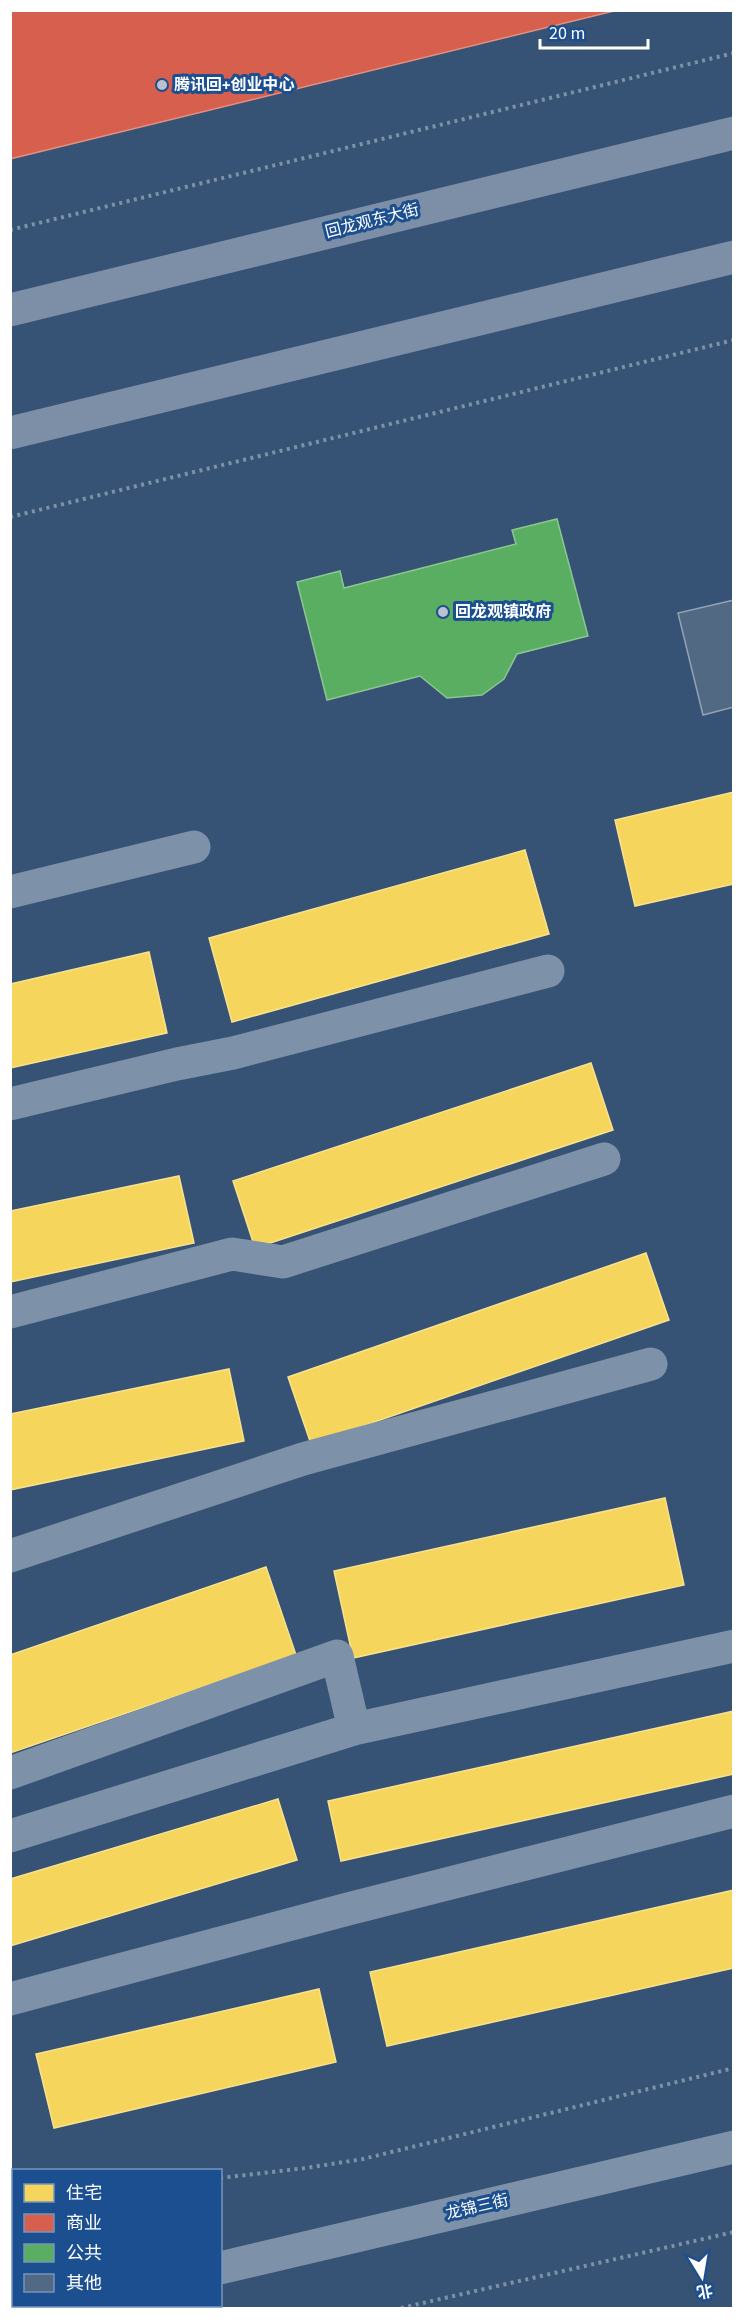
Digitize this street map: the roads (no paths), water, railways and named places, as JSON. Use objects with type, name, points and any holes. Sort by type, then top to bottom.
[{"type":"main road","name":"回龙观东大街","points":[[10,310],[734,133]]},
{"type":"main road","points":[[10,433],[734,257]]},
{"type":"street","points":[[10,892],[194,847]]},
{"type":"street","points":[[10,1104],[233,1053],[548,971]]},
{"type":"street","points":[[10,1312],[232,1254],[283,1262],[604,1159]]},
{"type":"street","points":[[10,1556],[303,1459],[651,1364]]},
{"type":"street","points":[[13,1826],[354,1729],[734,1646]]},
{"type":"street","points":[[10,1773],[337,1656],[354,1729]]},
{"type":"street","points":[[10,1999],[348,1909],[734,1811]]},
{"type":"street","name":"龙锦三街","points":[[222,2268],[734,2147]]},
{"type":"place","name":"腾讯回+创业中心","points":[[162,85]]},
{"type":"place","name":"回龙观镇政府","points":[[443,612]]}]
